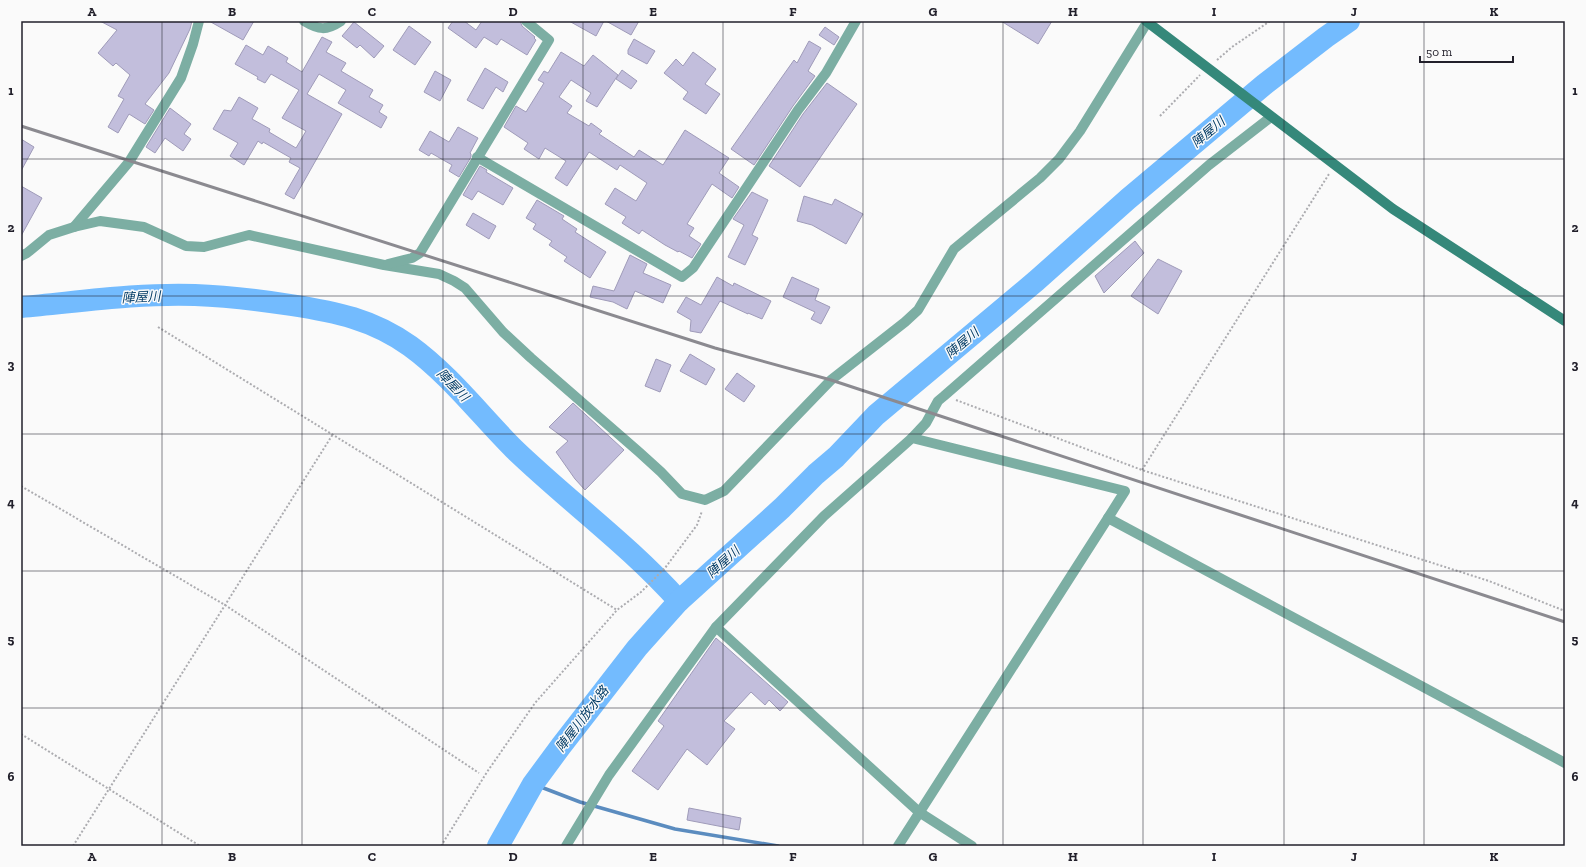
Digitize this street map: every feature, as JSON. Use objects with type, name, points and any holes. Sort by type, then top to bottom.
[{"type":"street","points":[[74,226],[129,162],[181,78],[194,44],[199,21]]},
{"type":"street","points":[[304,21],[322,29],[335,25],[341,21]]},
{"type":"street","points":[[384,265],[412,258],[420,253],[549,40],[526,21]]},
{"type":"street","points":[[477,157],[682,277],[693,268],[798,110],[826,73],[856,21]]},
{"type":"street","points":[[21,256],[49,235],[74,226],[100,221],[144,226],[186,246],[204,247],[249,235],[384,265],[439,274],[465,288],[503,332],[639,452],[682,494],[705,500],[724,491],[831,380],[905,322],[918,310],[954,249],[1040,178],[1059,159],[1080,131],[1147,21],[1211,72],[1393,209],[1565,321]]},
{"type":"street","points":[[566,846],[609,775],[716,627],[824,516],[912,438],[926,423],[938,401],[1268,115]]},
{"type":"street","points":[[898,846],[1125,491],[912,438]]},
{"type":"street","points":[[1108,518],[1565,763]]},
{"type":"street","points":[[716,627],[920,812],[972,846]]},
{"type":"path","points":[[1142,470],[1335,165]]},
{"type":"path","points":[[158,327],[609,603],[617,610]]},
{"type":"path","points":[[944,396],[1142,470],[1489,581],[1565,611]]},
{"type":"path","points":[[73,846],[333,434]]},
{"type":"path","points":[[21,486],[225,605],[479,773]]},
{"type":"path","points":[[441,846],[487,772],[535,702],[617,610],[641,592],[665,568],[697,525],[705,500]]},
{"type":"path","points":[[21,734],[200,846]]},
{"type":"building","points":[[100,21],[192,21],[190,29],[169,73],[145,104],[154,110],[145,124],[129,114],[118,133],[108,127],[124,99],[118,96],[130,75],[116,63],[113,66],[98,53],[117,30]]},
{"type":"building","points":[[209,21],[254,21],[243,40]]},
{"type":"building","points":[[453,21],[464,21],[476,30],[482,21],[520,21],[522,26],[535,37],[534,38],[536,40],[527,55],[501,39],[497,45],[484,37],[476,48],[448,28]]},
{"type":"building","points":[[569,21],[604,21],[596,36]]},
{"type":"building","points":[[606,21],[639,21],[631,35]]},
{"type":"building","points":[[1001,21],[1052,21],[1038,44]]},
{"type":"building","points":[[354,22],[384,46],[374,58],[360,45],[357,48],[342,36]]},
{"type":"building","points":[[409,26],[431,42],[415,65],[393,50]]},
{"type":"building","points":[[825,27],[839,37],[834,45],[819,35]]},
{"type":"building","points":[[322,37],[332,42],[326,52],[346,63],[341,71],[373,90],[369,97],[383,105],[379,112],[387,117],[381,128],[338,103],[346,90],[319,74],[307,94],[342,114],[294,199],[285,194],[300,168],[289,162],[291,158],[263,142],[262,144],[258,141],[244,165],[230,156],[238,143],[213,129],[224,110],[231,111],[239,97],[258,108],[252,119],[270,129],[269,132],[296,148],[306,131],[282,118],[299,90],[271,74],[265,83],[257,79],[258,77],[235,64],[246,45],[263,55],[268,46],[288,58],[286,62],[302,72]]},
{"type":"building","points":[[634,39],[655,51],[647,64],[628,54],[628,50]]},
{"type":"building","points":[[809,41],[821,48],[808,71],[815,76],[754,165],[731,149],[794,60],[797,63]]},
{"type":"building","points":[[561,52],[584,66],[593,55],[618,75],[597,107],[586,101],[591,93],[571,80],[559,97],[572,106],[567,113],[589,126],[591,123],[602,131],[599,134],[634,157],[639,150],[663,165],[685,130],[729,158],[719,173],[739,187],[732,198],[712,184],[687,224],[694,228],[689,236],[701,244],[692,258],[665,245],[642,230],[639,234],[622,223],[626,217],[605,204],[615,188],[636,201],[647,183],[620,165],[617,170],[589,152],[567,186],[555,178],[566,161],[545,148],[539,159],[524,149],[528,143],[504,127],[516,106],[526,112],[544,83],[538,80],[544,71],[548,73]]},
{"type":"building","points":[[693,52],[716,69],[705,84],[720,94],[706,114],[683,99],[688,92],[664,73],[676,59],[683,66]]},
{"type":"building","points":[[485,68],[508,82],[503,92],[496,87],[483,109],[467,100]]},
{"type":"building","points":[[622,70],[637,81],[631,89],[616,79]]},
{"type":"building","points":[[435,71],[451,80],[440,101],[424,92]]},
{"type":"building","points":[[827,83],[857,104],[800,187],[769,166],[803,114]]},
{"type":"building","points":[[170,108],[191,124],[184,134],[191,139],[183,151],[165,138],[155,153],[146,147]]},
{"type":"building","points":[[458,127],[478,138],[470,153],[471,157],[459,177],[449,171],[452,165],[431,153],[429,156],[419,150],[430,131],[449,142]]},
{"type":"building","points":[[21,139],[34,147],[21,171]]},
{"type":"building","points":[[480,166],[487,170],[486,172],[513,188],[503,205],[478,191],[472,200],[463,195]]},
{"type":"building","points":[[21,186],[42,198],[21,236]]},
{"type":"building","points":[[752,192],[768,200],[752,235],[758,238],[745,265],[728,257],[744,225],[733,219]]},
{"type":"building","points":[[804,196],[832,205],[835,199],[863,214],[846,244],[812,225],[797,221]]},
{"type":"building","points":[[537,200],[564,216],[562,219],[577,229],[575,232],[606,252],[590,278],[564,261],[567,257],[549,245],[552,241],[533,229],[536,224],[526,218]]},
{"type":"building","points":[[473,213],[496,226],[489,239],[466,225]]},
{"type":"building","points":[[1135,241],[1144,253],[1104,293],[1095,276]]},
{"type":"building","points":[[630,255],[647,264],[643,273],[671,285],[663,303],[635,291],[627,309],[613,302],[590,297],[593,286],[614,291]]},
{"type":"building","points":[[1158,259],[1182,271],[1158,314],[1131,296]]},
{"type":"building","points":[[717,277],[733,286],[734,283],[771,301],[762,319],[720,301],[701,333],[690,331],[691,320],[677,312],[686,297],[701,305]]},
{"type":"building","points":[[792,277],[819,289],[815,300],[830,307],[821,324],[811,319],[815,312],[783,297]]},
{"type":"building","points":[[690,354],[715,369],[706,385],[680,371]]},
{"type":"building","points":[[656,359],[671,365],[660,392],[645,386]]},
{"type":"building","points":[[737,373],[755,386],[744,402],[725,389]]},
{"type":"building","points":[[573,403],[624,450],[585,490],[575,479],[556,452],[568,441],[549,427]]},
{"type":"building","points":[[716,638],[788,702],[780,711],[769,700],[765,705],[751,692],[724,721],[735,729],[707,765],[687,749],[658,790],[632,771],[664,726],[658,721]]},
{"type":"building","points":[[689,808],[741,818],[739,830],[687,820]]},
{"type":"waterway","name":"陣屋川","points":[[498,846],[533,784],[561,746],[637,648],[679,601],[782,508],[816,474],[836,457],[876,415],[1036,281],[1128,199],[1265,84],[1349,21]]},
{"type":"waterway","name":"陣屋川","points":[[21,307],[151,295],[231,297],[291,305],[338,314],[382,329],[425,357],[452,382],[514,449],[640,561],[679,601]]},
{"type":"waterway","points":[[533,784],[580,802],[675,829],[778,846]]},
{"type":"railway","points":[[21,126],[715,348],[831,380],[1565,622]]},
{"type":"water label","name":"陣屋川放水路","points":[[582,719]]}]
